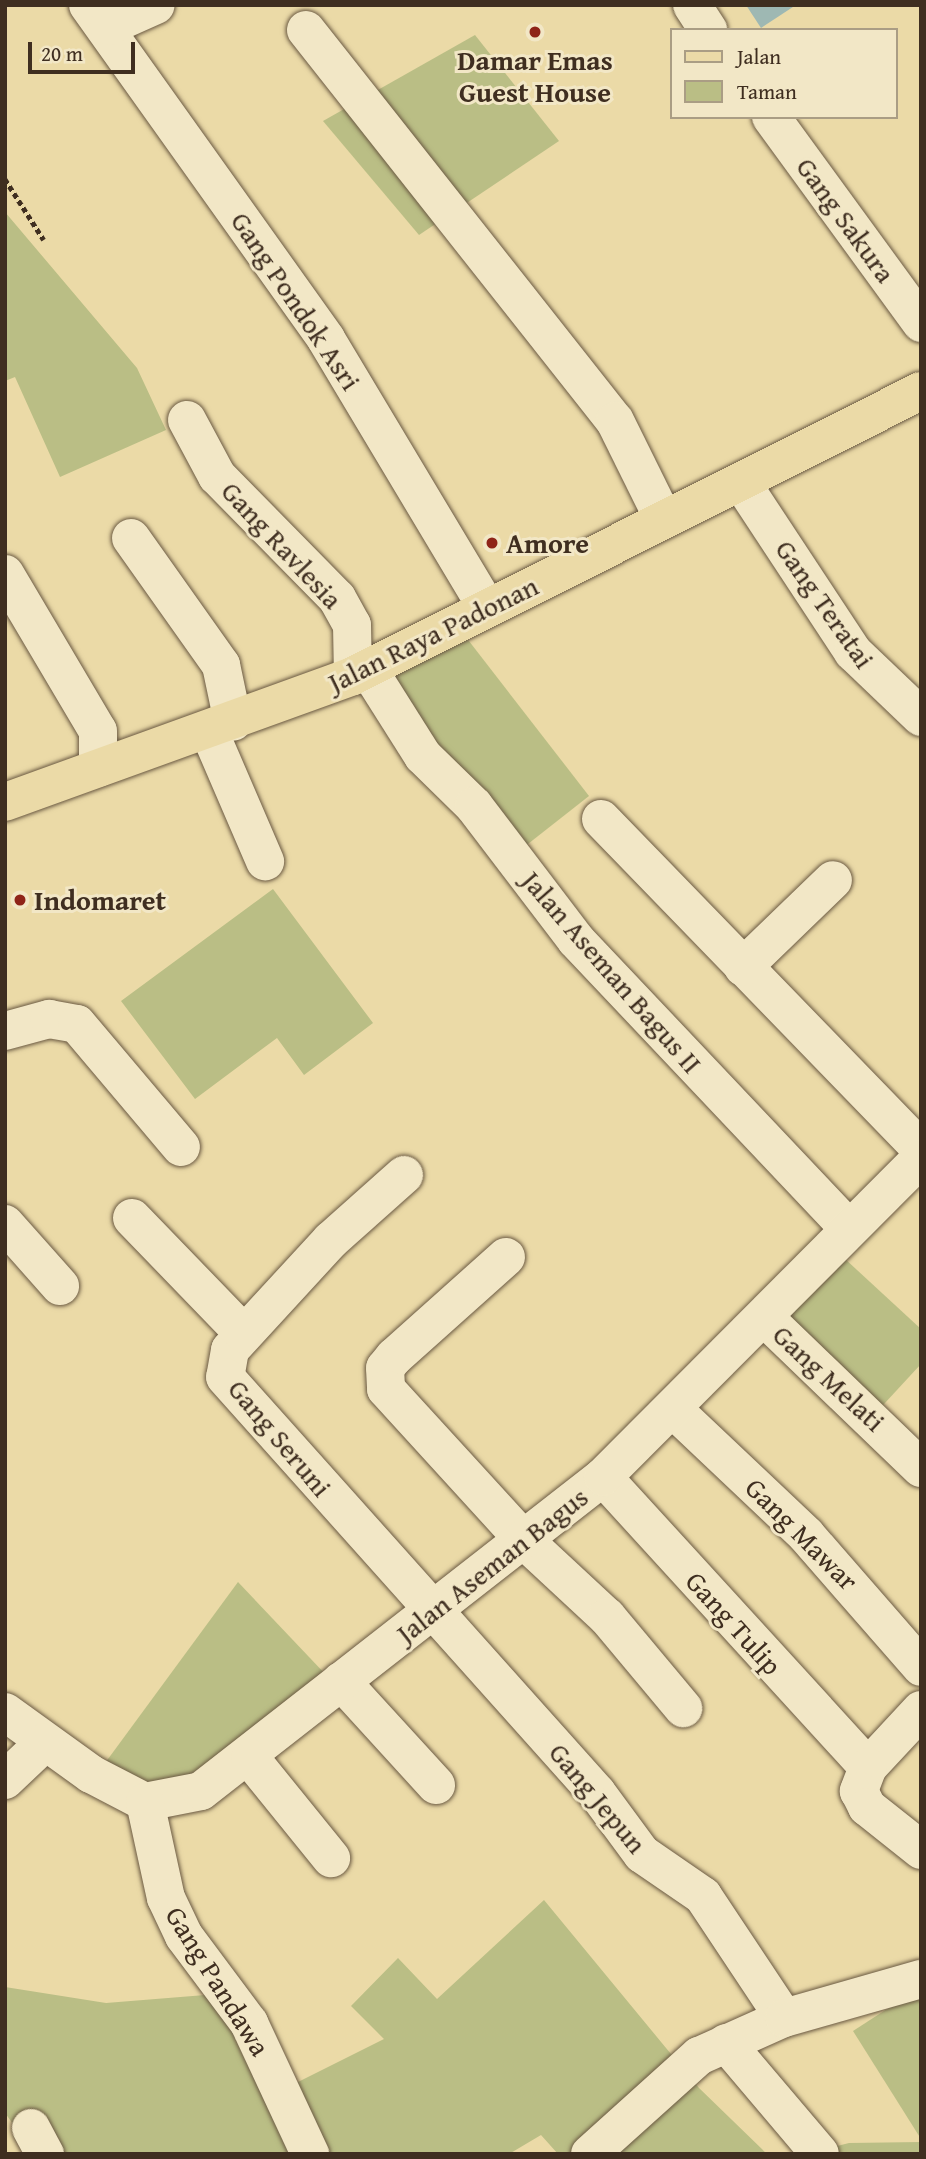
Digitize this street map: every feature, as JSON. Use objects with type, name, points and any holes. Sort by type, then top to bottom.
[{"type":"main road","name":"Jalan Raya Padonan","points":[[5,802],[221,727],[360,673],[921,391]]},
{"type":"street","points":[[99,16],[156,5]]},
{"type":"street","points":[[692,5],[707,28]]},
{"type":"street","name":"Gang Pondok Asri","points":[[99,16],[327,339],[487,608]]},
{"type":"street","points":[[306,30],[615,421],[664,520]]},
{"type":"street","name":"Gang Sakura","points":[[772,119],[921,323]]},
{"type":"street","name":"Gang Ravlesia","points":[[187,421],[217,476],[337,598],[352,625],[360,673]]},
{"type":"street","name":"Gang Teratai","points":[[741,482],[853,652],[921,717]]},
{"type":"street","points":[[131,538],[221,666],[221,727],[265,862]]},
{"type":"street","points":[[5,574],[98,731],[98,768]]},
{"type":"street","name":"Jalan Aseman Bagus II","points":[[360,673],[423,756],[474,806],[576,940],[848,1228]]},
{"type":"street","points":[[601,819],[743,967],[916,1170]]},
{"type":"street","points":[[743,967],[833,880]]},
{"type":"street","points":[[5,1031],[49,1019],[77,1024],[181,1147]]},
{"type":"street","name":"Jalan Aseman Bagus","points":[[145,1802],[201,1791],[250,1758],[341,1681],[603,1477],[766,1320],[848,1228],[916,1170]]},
{"type":"street","name":"Gang Seruni","points":[[404,1175],[367,1204],[244,1334],[225,1360],[231,1387],[431,1611]]},
{"type":"street","points":[[132,1218],[244,1334]]},
{"type":"street","points":[[5,1224],[60,1286]]},
{"type":"street","points":[[506,1257],[394,1357],[383,1380],[391,1397],[524,1540],[607,1618],[682,1707]]},
{"type":"street","name":"Gang Melati","points":[[766,1320],[921,1468]]},
{"type":"street","name":"Gang Mawar","points":[[674,1410],[806,1535],[921,1667]]},
{"type":"street","name":"Gang Tulip","points":[[603,1477],[868,1767]]},
{"type":"street","name":"Gang Jepun","points":[[431,1611],[597,1793],[642,1854],[704,1896],[784,2018]]},
{"type":"street","points":[[341,1681],[436,1785]]},
{"type":"street","points":[[921,1710],[868,1767],[860,1799],[921,1850]]},
{"type":"street","points":[[5,1712],[45,1742],[145,1802]]},
{"type":"street","points":[[5,1780],[45,1742]]},
{"type":"street","points":[[250,1758],[331,1858]]},
{"type":"street","name":"Gang Pandawa","points":[[145,1802],[170,1907],[184,1936],[249,2023],[310,2154]]},
{"type":"street","points":[[590,2154],[699,2056],[784,2018],[921,1979]]},
{"type":"street","points":[[726,2043],[820,2154]]},
{"type":"path","points":[[5,179],[44,240]]},
{"type":"green space","points":[[475,35],[559,141],[419,235],[323,121]]},
{"type":"green space","points":[[5,212],[137,368],[166,430],[60,477],[15,377],[5,381]]},
{"type":"green space","points":[[462,632],[589,796],[519,851],[358,684]]},
{"type":"green space","points":[[273,889],[373,1023],[304,1075],[277,1038],[195,1099],[121,1001]]},
{"type":"green space","points":[[831,1246],[921,1329],[921,1364],[860,1430],[753,1332]]},
{"type":"green space","points":[[238,1582],[328,1677],[205,1787],[86,1789]]},
{"type":"green space","points":[[544,1900],[699,2088],[767,2154],[558,2154],[541,2135],[509,2154],[35,2154],[5,2113],[5,1987],[106,2003],[230,1993],[286,2088],[384,2039],[351,2006],[398,1958],[437,1999]]},
{"type":"green space","points":[[921,1987],[921,2139],[853,2031]]},
{"type":"green space","points":[[921,2142],[921,2154],[806,2154],[849,2143]]},
{"type":"water","points":[[746,5],[796,5],[761,28]]},
{"type":"place","name":"Damar Emas Guest House","points":[[535,32]]},
{"type":"place","name":"Amore","points":[[492,543]]},
{"type":"place","name":"Indomaret","points":[[20,900]]}]
